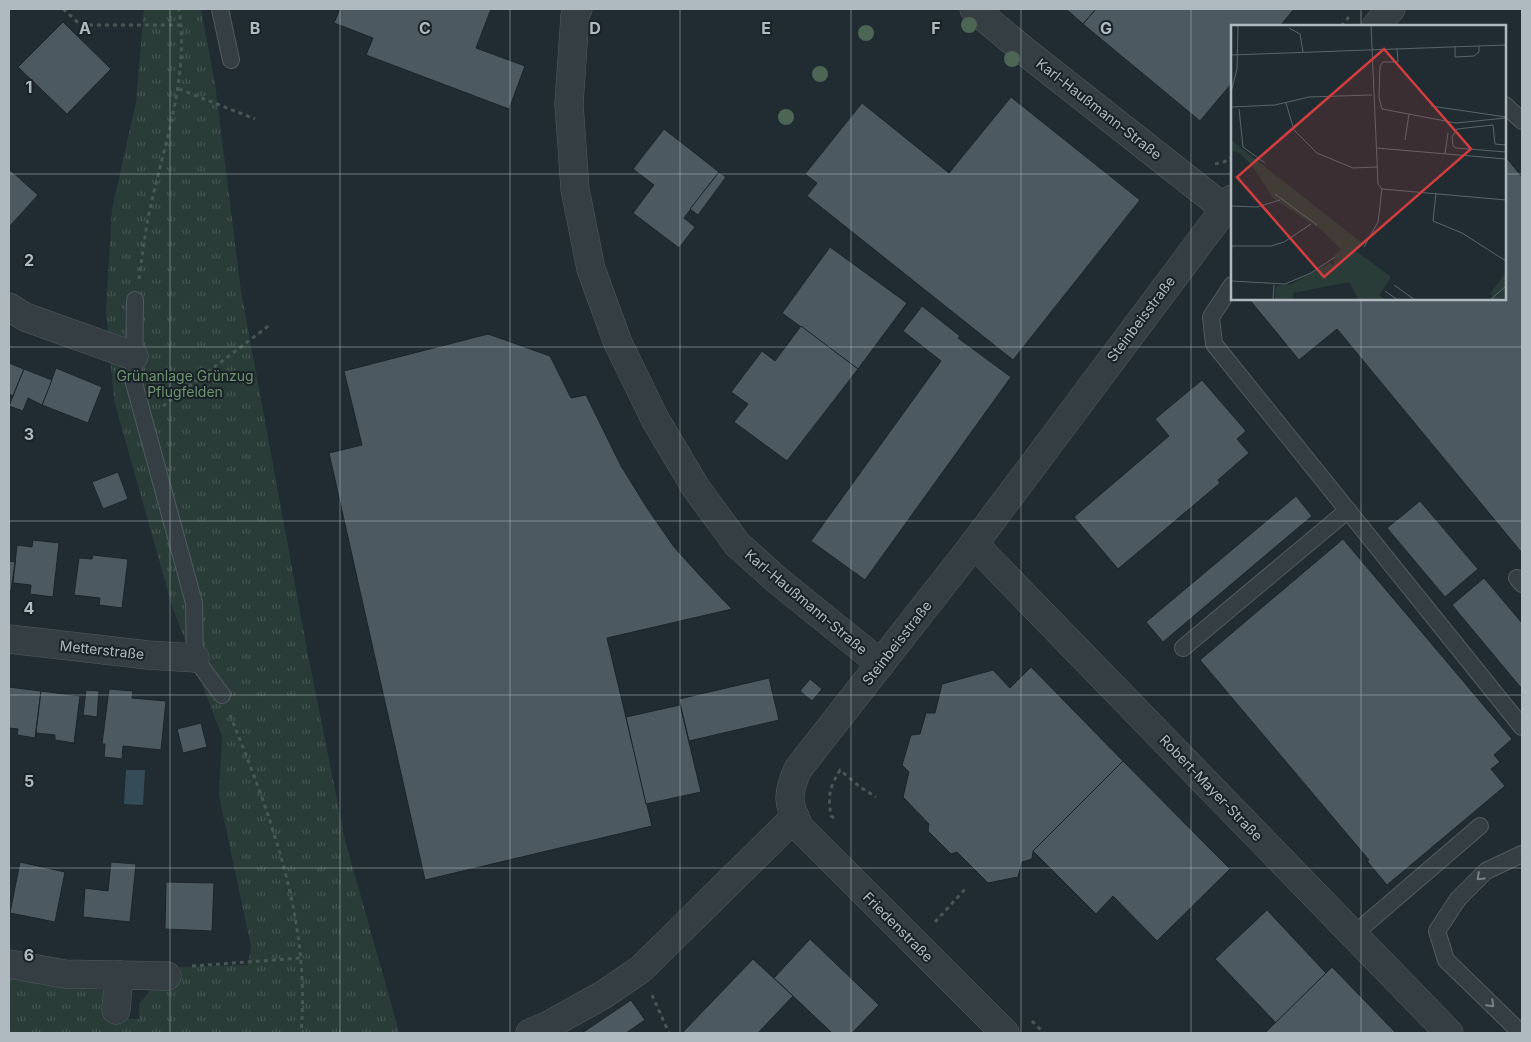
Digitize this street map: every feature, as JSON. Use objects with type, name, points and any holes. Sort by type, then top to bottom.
[{"type":"street","name":"Karl-Haußmann-Straße","points":[[578,9],[575,15],[569,104],[575,189],[592,270],[618,343],[654,419],[696,488],[737,544],[777,580],[881,664]]},
{"type":"street","name":"Karl-Haußmann-Straße","points":[[974,9],[1026,53],[1228,203]]},
{"type":"street","points":[[1377,25],[1391,9]]},
{"type":"street","name":"Steinbeisstraße","points":[[794,817],[790,804],[790,787],[798,769],[974,544],[1228,203]]},
{"type":"street","points":[[9,307],[25,317],[134,356]]},
{"type":"street","name":"Robert-Mayer-Straße","points":[[974,544],[1449,1033]]},
{"type":"street","name":"Metterstraße","points":[[9,639],[195,658]]},
{"type":"street","points":[[530,1033],[549,1025],[603,995],[641,969],[794,817]]},
{"type":"street","name":"Friedenstraße","points":[[794,817],[800,828],[837,866],[1005,1033]]},
{"type":"street","points":[[9,964],[65,974],[166,976]]},
{"type":"street","points":[[116,1010],[118,975]]},
{"type":"lane","points":[[220,9],[231,60]]},
{"type":"lane","points":[[1506,107],[1522,121]]},
{"type":"lane","points":[[1231,287],[1211,317],[1214,344],[1522,726]]},
{"type":"lane","points":[[135,300],[134,383],[194,603],[195,658],[222,696]]},
{"type":"lane","points":[[1183,648],[1348,510]]},
{"type":"lane","points":[[1353,935],[1480,826]]},
{"type":"lane","points":[[1521,1033],[1446,960],[1437,931],[1458,899],[1486,871],[1522,854]]},
{"type":"path","points":[[63,9],[81,25],[182,25]]},
{"type":"path","points":[[135,300],[152,199],[179,89],[182,25],[179,9]]},
{"type":"path","points":[[179,89],[255,119]]},
{"type":"path","points":[[144,420],[271,324]]},
{"type":"path","points":[[222,696],[250,763],[276,836],[296,914],[301,958],[302,1033]]},
{"type":"path","points":[[840,770],[860,787],[876,797]]},
{"type":"path","points":[[935,923],[967,886]]},
{"type":"path","points":[[166,976],[181,967],[301,958]]},
{"type":"path","points":[[641,969],[669,1033]]},
{"type":"green space","name":"Grünanlage Grünzug Pflugfelden","points":[[144,9],[201,9],[215,84],[241,291],[308,655],[345,840],[399,1032],[9,1033],[9,974],[104,991],[105,1018],[139,1019],[139,1004],[151,990],[179,985],[180,967],[248,965],[251,946],[219,796],[222,736],[172,606],[114,400],[106,310],[112,209],[136,102]]},
{"type":"water","points":[[126,770],[145,770],[143,805],[124,804]]},
{"type":"building","points":[[340,9],[491,9],[476,48],[525,66],[509,109],[366,55],[373,38],[334,23]]},
{"type":"building","points":[[1066,9],[1096,9],[1083,24]]},
{"type":"building","points":[[1096,9],[1294,9],[1281,25],[1231,25],[1231,84],[1200,121],[1083,24]]},
{"type":"building","points":[[63,22],[111,69],[67,114],[18,67]]},
{"type":"building","points":[[1011,97],[1140,200],[1013,360],[807,196],[817,183],[805,174],[862,103],[949,173]]},
{"type":"building","points":[[664,129],[719,172],[684,218],[695,227],[679,248],[633,213],[654,185],[633,169]]},
{"type":"building","points":[[1506,157],[1522,177],[1522,553],[1337,329],[1299,360],[1250,300],[1506,300]]},
{"type":"building","points":[[9,169],[38,195],[9,227]]},
{"type":"building","points":[[719,172],[726,177],[698,215],[690,209]]},
{"type":"building","points":[[830,247],[907,303],[858,369],[782,313]]},
{"type":"building","points":[[922,306],[960,336],[958,338],[1011,377],[865,580],[811,541],[941,361],[903,331]]},
{"type":"building","points":[[801,326],[858,369],[787,461],[734,422],[748,404],[731,392],[762,351],[775,361]]},
{"type":"building","points":[[488,334],[550,356],[571,398],[586,395],[621,466],[647,508],[674,547],[732,609],[607,638],[652,826],[425,880],[329,453],[362,445],[344,371]]},
{"type":"building","points":[[9,363],[24,369],[13,396],[9,394]]},
{"type":"building","points":[[56,368],[102,387],[88,423],[42,405]]},
{"type":"building","points":[[24,369],[52,380],[42,405],[28,398],[23,411],[9,406]]},
{"type":"building","points":[[1202,380],[1246,431],[1237,439],[1249,453],[1218,480],[1220,483],[1118,569],[1074,517],[1169,436],[1155,419]]},
{"type":"building","points":[[118,472],[128,499],[103,509],[92,482]]},
{"type":"building","points":[[1296,496],[1312,516],[1163,642],[1146,622]]},
{"type":"building","points":[[1420,501],[1478,569],[1445,597],[1387,528]]},
{"type":"building","points":[[1343,539],[1512,739],[1494,755],[1500,762],[1491,769],[1505,786],[1387,885],[1367,861],[1369,860],[1200,660]]},
{"type":"building","points":[[33,540],[59,543],[53,597],[30,594],[31,585],[13,583],[17,545],[32,547]]},
{"type":"building","points":[[93,555],[128,559],[122,608],[99,605],[100,598],[74,595],[79,558],[92,559]]},
{"type":"building","points":[[9,561],[15,562],[11,591],[9,591]]},
{"type":"building","points":[[1484,578],[1522,623],[1522,689],[1452,605]]},
{"type":"building","points":[[1031,667],[1123,761],[1033,851],[1032,859],[1022,862],[1018,877],[988,883],[957,852],[951,854],[928,831],[929,824],[903,797],[909,772],[902,765],[911,735],[920,734],[926,713],[935,713],[942,684],[993,670],[1010,688]]},
{"type":"building","points":[[769,678],[779,720],[689,741],[679,699]]},
{"type":"building","points":[[810,679],[822,689],[812,701],[800,691]]},
{"type":"building","points":[[9,687],[41,691],[35,738],[17,735],[18,729],[9,728]]},
{"type":"building","points":[[109,689],[133,691],[132,698],[166,701],[161,750],[123,746],[122,759],[104,757],[105,744],[102,744]]},
{"type":"building","points":[[86,690],[99,691],[97,717],[83,715]]},
{"type":"building","points":[[41,691],[80,696],[74,743],[55,740],[55,735],[36,733]]},
{"type":"building","points":[[680,705],[701,792],[646,804],[626,717]]},
{"type":"building","points":[[201,723],[207,747],[183,753],[177,729]]},
{"type":"building","points":[[1123,761],[1230,869],[1157,941],[1113,896],[1096,914],[1033,851]]},
{"type":"building","points":[[20,862],[65,872],[55,922],[10,913]]},
{"type":"building","points":[[111,862],[136,864],[130,922],[83,917],[85,888],[108,891]]},
{"type":"building","points":[[166,882],[214,883],[212,931],[165,929]]},
{"type":"building","points":[[1267,910],[1326,973],[1276,1023],[1215,959]]},
{"type":"building","points":[[810,939],[879,1005],[852,1033],[832,1033],[774,978]]},
{"type":"building","points":[[753,959],[793,996],[758,1033],[682,1033]]},
{"type":"building","points":[[1332,967],[1396,1033],[1265,1033],[1326,973]]},
{"type":"building","points":[[631,1000],[645,1020],[626,1033],[582,1033]]}]
